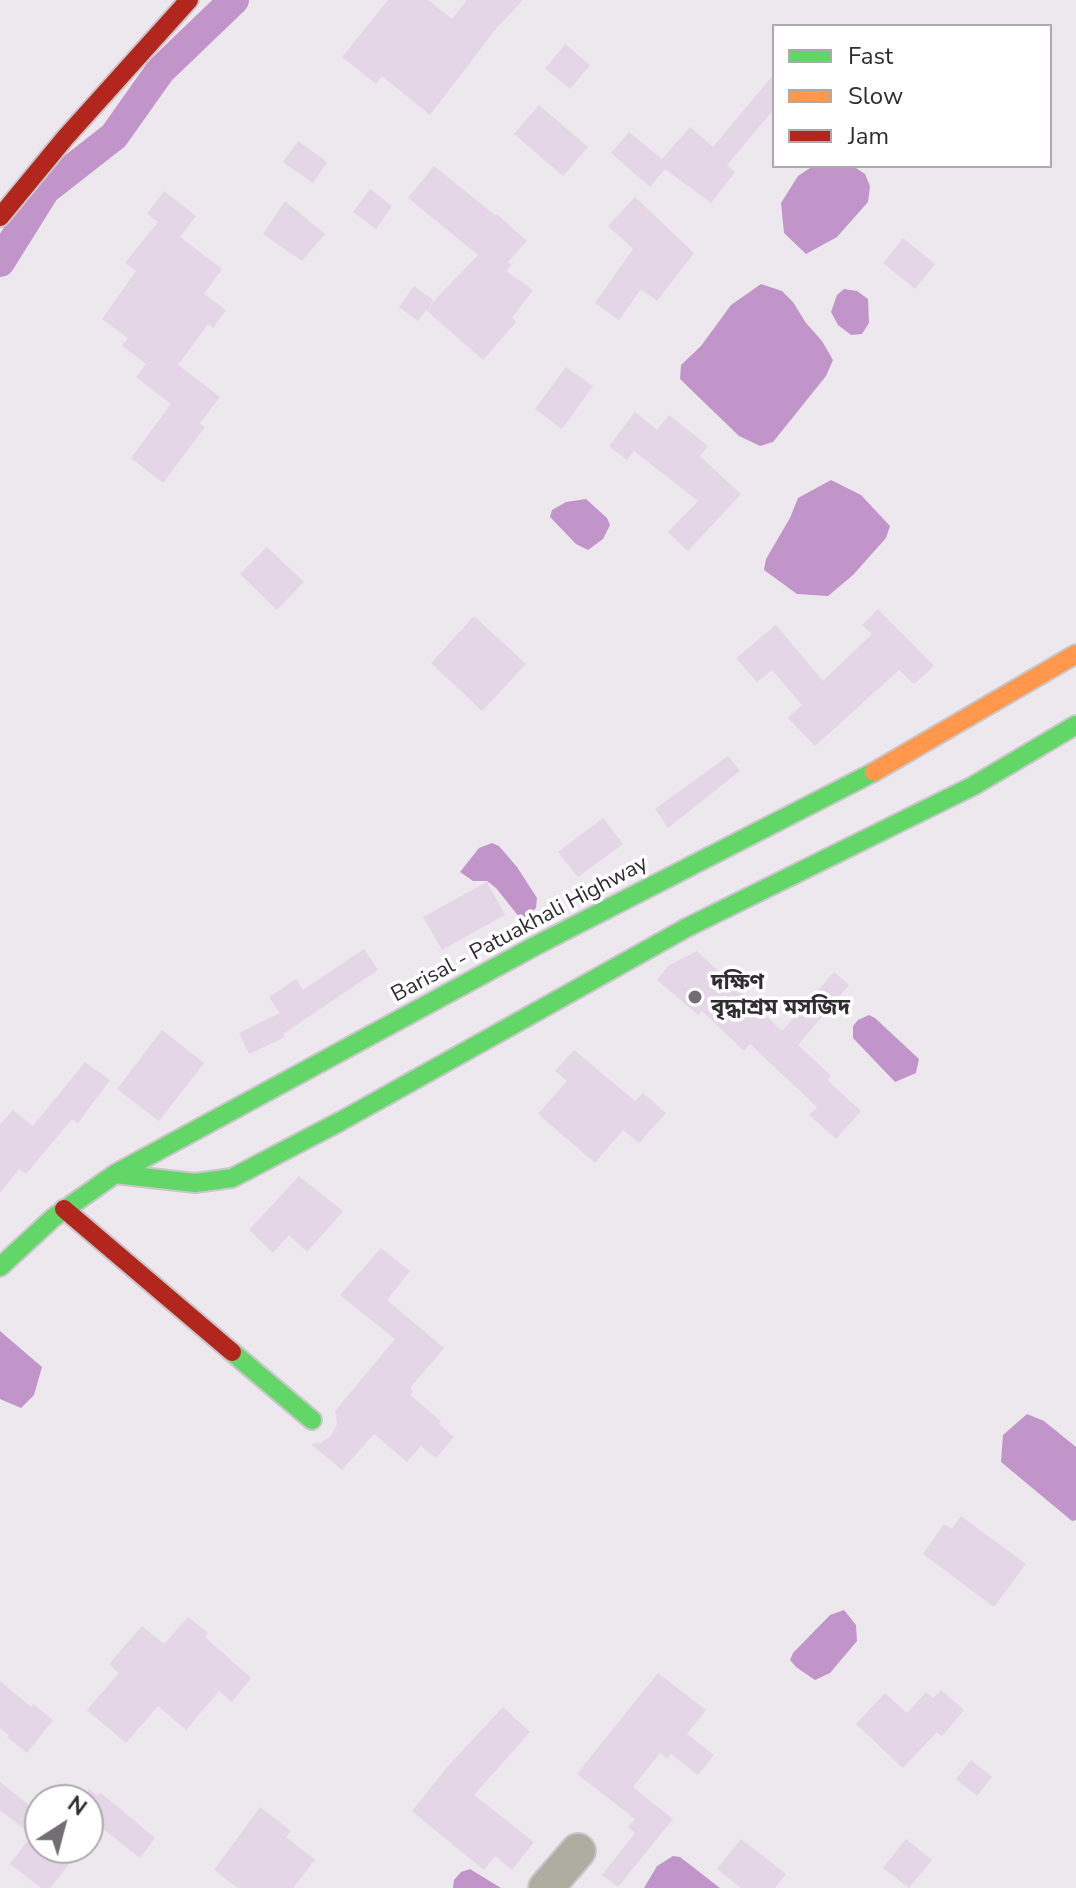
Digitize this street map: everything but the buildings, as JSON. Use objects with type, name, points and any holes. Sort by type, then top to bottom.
[{"type":"main road","points":[[0,217],[65,138],[189,0]]},
{"type":"main road","name":"Barisal - Patuakhali Highway","points":[[0,1267],[64,1209],[115,1174],[535,946],[901,758],[1076,654]]},
{"type":"main road","points":[[115,1174],[195,1183],[232,1178],[341,1121],[686,928],[973,786],[1076,725]]},
{"type":"main road","points":[[64,1209],[312,1420]]},
{"type":"street","points":[[546,1888],[578,1851]]},
{"type":"shaded area","points":[[810,168],[856,168],[865,174],[870,186],[868,202],[837,237],[806,254],[784,233],[781,203],[798,176]]},
{"type":"shaded area","points":[[761,284],[782,291],[793,302],[833,360],[826,376],[773,442],[760,446],[739,436],[680,379],[681,365],[701,346],[731,305]]},
{"type":"shaded area","points":[[844,289],[857,291],[868,299],[869,323],[862,334],[851,335],[838,325],[831,312],[837,295]]},
{"type":"shaded area","points":[[831,480],[861,495],[890,526],[886,538],[853,575],[828,596],[797,594],[764,570],[766,559],[798,498]]},
{"type":"shaded area","points":[[586,499],[607,518],[610,525],[603,539],[588,550],[576,544],[550,517],[552,510],[566,502]]},
{"type":"shaded area","points":[[492,843],[499,846],[517,867],[537,898],[536,908],[527,916],[520,918],[487,881],[473,881],[460,872],[479,848]]},
{"type":"shaded area","points":[[869,1015],[919,1059],[916,1073],[895,1082],[853,1038],[853,1026]]},
{"type":"shaded area","points":[[0,1331],[42,1367],[34,1395],[21,1408],[0,1399]]},
{"type":"shaded area","points":[[1027,1414],[1044,1421],[1076,1447],[1076,1520],[1072,1521],[1001,1462],[1003,1435]]},
{"type":"shaded area","points":[[844,1610],[856,1625],[857,1641],[830,1673],[815,1680],[790,1660],[793,1653],[830,1615]]},
{"type":"shaded area","points":[[673,1856],[680,1857],[720,1888],[644,1888],[657,1866]]},
{"type":"shaded area","points":[[470,1869],[501,1888],[453,1888],[454,1880],[461,1872]]},
{"type":"waterway","points":[[0,262],[45,190],[114,136],[160,71],[234,0]]},
{"type":"traffic: fast","points":[[115,1174],[195,1183],[232,1178],[341,1121],[686,928],[973,786],[1076,725]]},
{"type":"traffic: fast","points":[[0,1267],[53,1218],[115,1174],[535,946],[874,772]]},
{"type":"traffic: fast","points":[[232,1352],[312,1420]]},
{"type":"traffic: slow","points":[[874,772],[1076,654]]},
{"type":"traffic: jam","points":[[0,217],[65,138],[189,0]]},
{"type":"traffic: jam","points":[[64,1209],[232,1352]]},
{"type":"place","name":"দক্ষিণ বৃদ্ধাশ্রম মসজিদ","points":[[695,997]]}]
